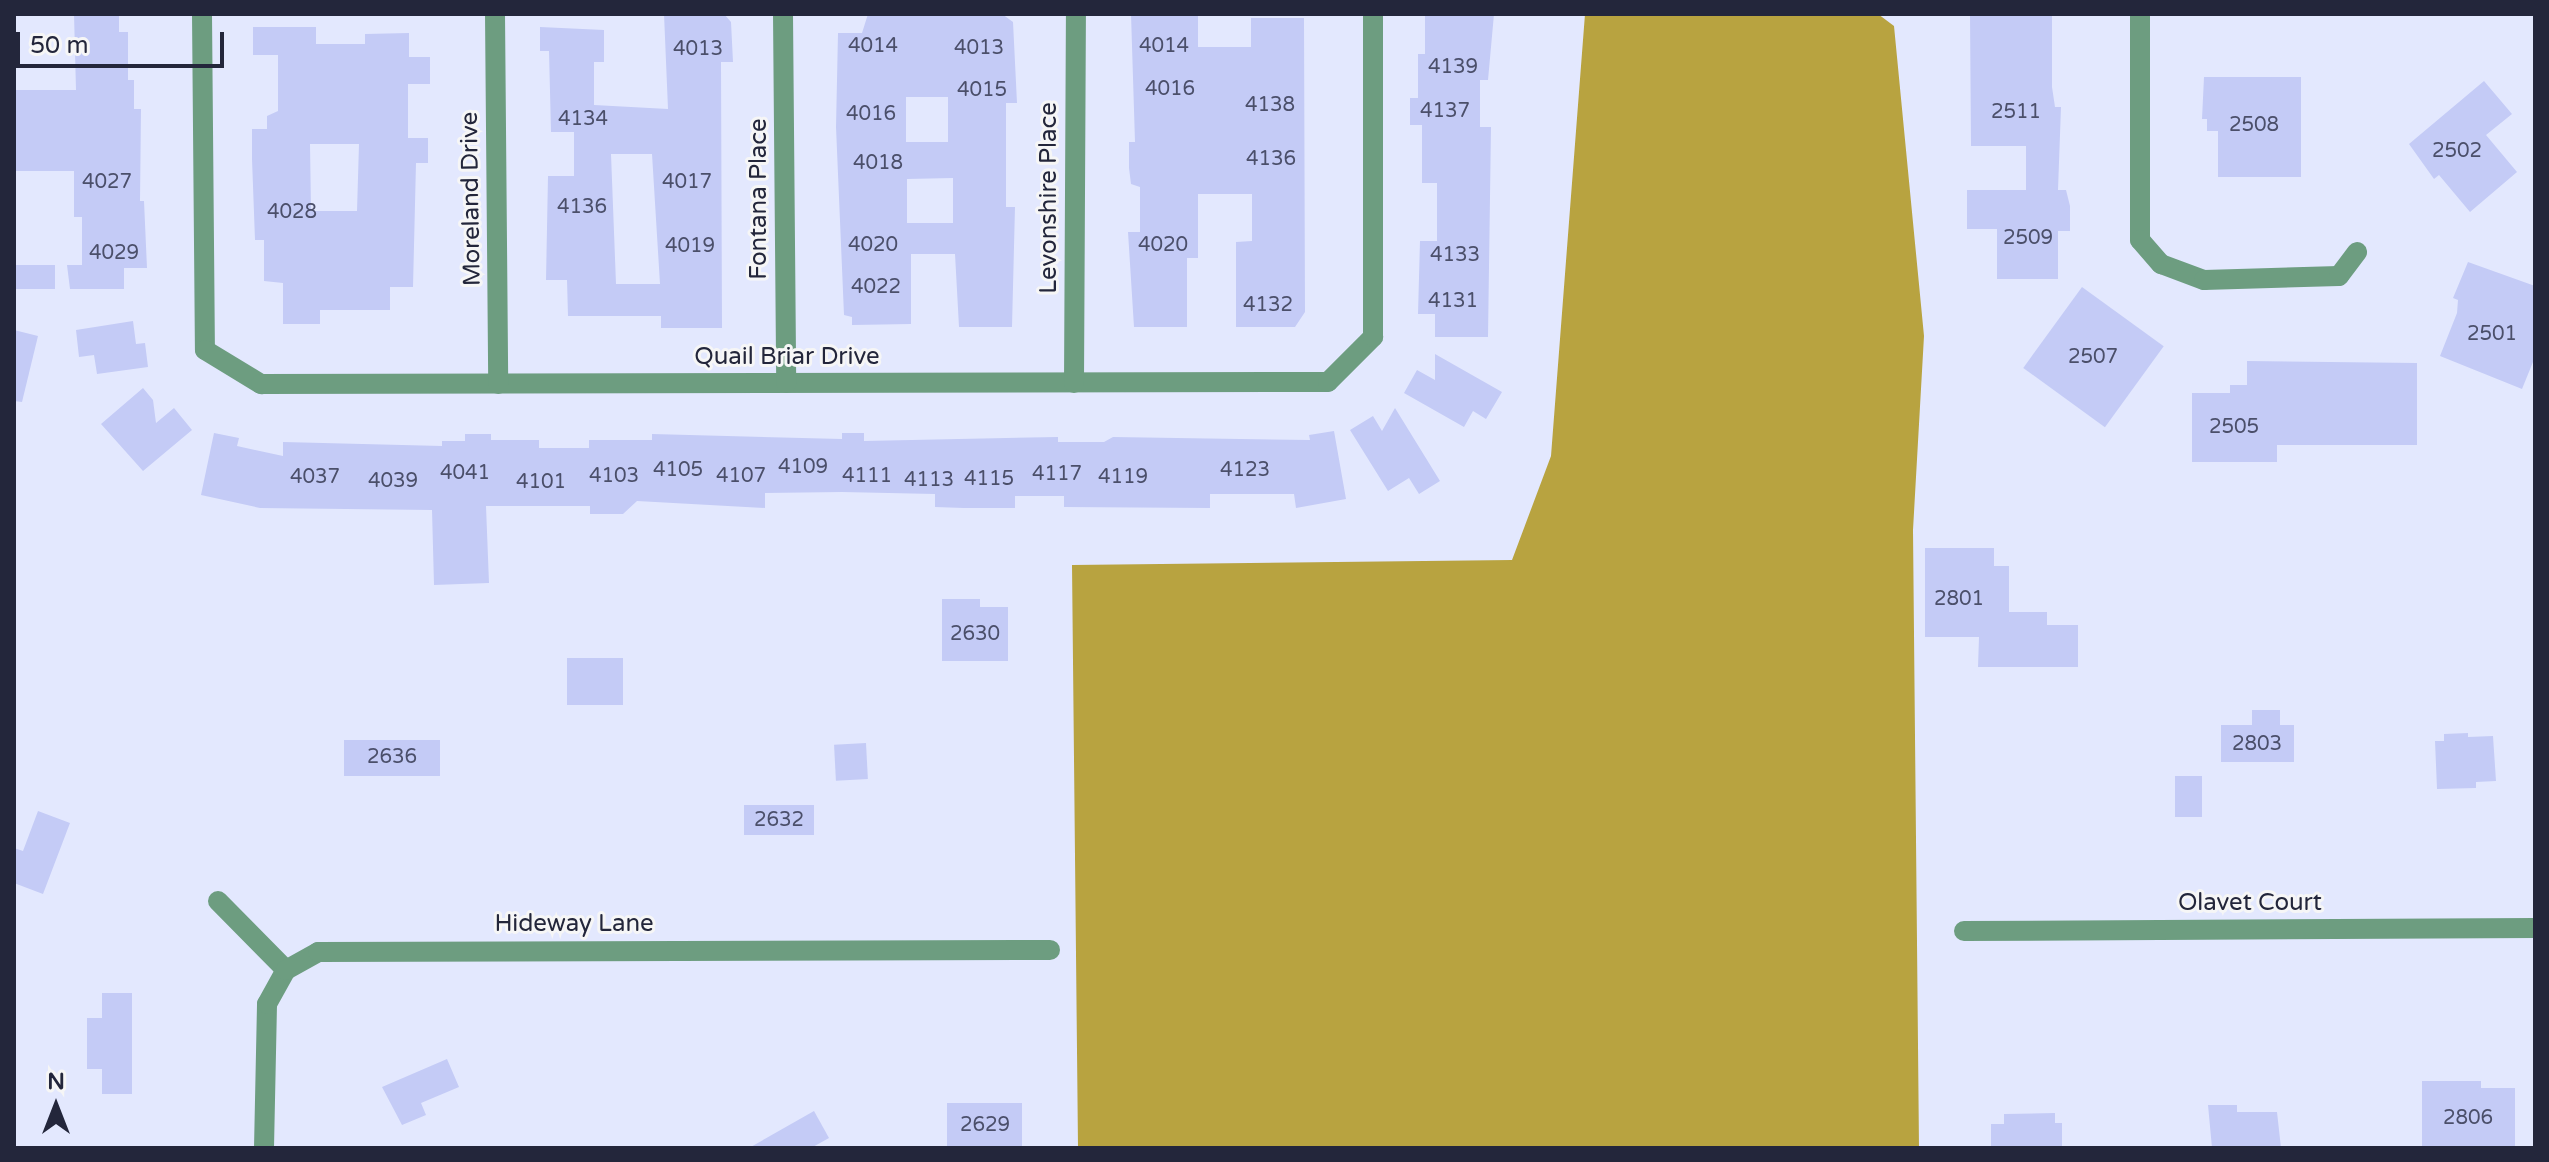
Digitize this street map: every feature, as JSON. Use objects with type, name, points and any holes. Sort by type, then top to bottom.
[{"type":"street","name":"Quail Briar Drive","points":[[202,14],[205,350],[261,384],[1328,382],[1373,337],[1373,14]]},
{"type":"street","name":"Moreland Drive","points":[[495,14],[498,384]]},
{"type":"street","name":"Fontana Place","points":[[783,14],[786,383]]},
{"type":"street","name":"Levonshire Place","points":[[1074,383],[1076,14]]},
{"type":"street","points":[[2140,14],[2140,240],[2161,264],[2204,280],[2339,276],[2357,252]]},
{"type":"street","points":[[218,901],[286,970],[267,1004],[264,1148]]},
{"type":"street","name":"Olavet Court","points":[[1964,931],[2535,928]]},
{"type":"street","name":"Hideway Lane","points":[[286,970],[318,952],[334,950],[1050,950]]},
{"type":"shaded area","points":[[1585,14],[1878,14],[1894,26],[1924,336],[1913,530],[1919,1148],[1078,1148],[1072,565],[1512,560],[1551,456]]},
{"type":"building","points":[[74,14],[119,14],[119,32],[128,32],[128,80],[134,80],[134,109],[141,109],[140,201],[144,201],[147,268],[124,268],[124,289],[70,289],[67,265],[82,265],[82,217],[74,217],[74,171],[14,171],[14,90],[76,90]]},
{"type":"building","points":[[664,14],[724,14],[731,22],[733,62],[721,62],[722,328],[661,328],[661,316],[568,316],[567,280],[546,280],[548,176],[574,176],[574,132],[551,132],[549,51],[540,51],[540,27],[604,30],[604,62],[594,62],[594,105],[668,109]],"holes":[[[611,154],[652,154],[660,284],[616,284]]]},
{"type":"building","points":[[868,14],[1002,14],[1013,22],[1017,103],[1006,103],[1006,207],[1015,207],[1012,327],[959,327],[955,254],[911,254],[911,324],[852,325],[852,317],[844,315],[836,127],[838,33],[862,33]],"holes":[[[906,97],[948,97],[948,142],[906,142]],[[953,178],[953,223],[907,223],[907,179]]]},
{"type":"building","points":[[1131,14],[1198,14],[1198,47],[1251,47],[1251,18],[1304,18],[1305,312],[1295,327],[1236,327],[1236,242],[1252,241],[1252,194],[1198,194],[1198,258],[1187,258],[1187,327],[1134,327],[1128,232],[1140,232],[1140,187],[1131,184],[1129,168],[1129,142],[1135,142]]},
{"type":"building","points":[[1425,14],[1494,14],[1488,80],[1480,80],[1480,127],[1491,127],[1488,337],[1435,337],[1435,314],[1418,314],[1420,241],[1437,241],[1437,183],[1422,183],[1422,125],[1410,125],[1410,98],[1418,98],[1418,54],[1425,54]]},
{"type":"building","points":[[1970,14],[2052,14],[2052,87],[2055,107],[2061,107],[2058,190],[2066,190],[2070,206],[2070,231],[2058,231],[2058,279],[1997,279],[1997,229],[1967,229],[1967,190],[2026,190],[2026,146],[1971,146]]},
{"type":"building","points":[[253,27],[316,27],[316,44],[365,44],[365,34],[409,33],[409,57],[430,57],[430,84],[408,84],[408,138],[428,138],[428,163],[416,163],[413,287],[390,287],[390,310],[320,310],[320,324],[283,324],[283,283],[264,281],[264,240],[255,240],[252,159],[252,129],[267,129],[267,116],[278,111],[278,55],[253,55]],"holes":[[[310,144],[359,144],[357,211],[311,211]]]},
{"type":"building","points":[[2204,77],[2301,77],[2301,177],[2218,177],[2218,131],[2207,131],[2207,119],[2202,119]]},
{"type":"building","points":[[2484,81],[2512,114],[2486,135],[2517,172],[2470,212],[2439,175],[2434,179],[2409,144]]},
{"type":"building","points":[[2468,262],[2535,286],[2535,357],[2522,389],[2440,356],[2457,313],[2458,300],[2453,298]]},
{"type":"building","points":[[14,265],[55,265],[55,289],[14,289]]},
{"type":"building","points":[[2082,287],[2164,346],[2105,427],[2023,368]]},
{"type":"building","points":[[133,321],[136,344],[145,343],[148,367],[97,374],[94,355],[79,357],[76,330]]},
{"type":"building","points":[[14,330],[38,336],[22,402],[14,401]]},
{"type":"building","points":[[1435,354],[1502,392],[1486,419],[1473,411],[1464,427],[1404,393],[1417,370],[1435,380]]},
{"type":"building","points":[[2247,361],[2417,363],[2417,445],[2277,445],[2277,462],[2192,462],[2192,393],[2230,393],[2230,385],[2247,385]]},
{"type":"building","points":[[143,388],[153,400],[156,423],[174,408],[192,430],[143,471],[101,424]]},
{"type":"building","points":[[1395,408],[1440,481],[1419,494],[1409,478],[1388,491],[1350,430],[1373,416],[1382,431]]},
{"type":"building","points":[[1334,431],[1346,499],[1296,508],[1294,494],[1210,494],[1210,508],[1064,507],[1064,496],[1015,496],[1015,508],[964,508],[935,507],[935,494],[842,492],[765,493],[765,508],[637,501],[623,514],[590,514],[590,506],[486,506],[489,583],[434,585],[432,510],[260,508],[201,495],[214,433],[239,438],[237,446],[283,456],[283,442],[442,446],[442,441],[465,441],[465,434],[491,434],[491,440],[539,440],[539,448],[589,448],[589,440],[652,440],[652,434],[842,439],[842,433],[864,433],[864,441],[1058,437],[1058,442],[1104,442],[1113,437],[1310,440],[1309,435]]},
{"type":"building","points":[[1925,548],[1994,548],[1994,566],[2009,566],[2009,612],[2047,612],[2047,625],[2078,625],[2078,667],[1978,667],[1979,637],[1925,637]]},
{"type":"building","points":[[942,599],[980,599],[980,607],[1008,607],[1008,661],[942,661]]},
{"type":"building","points":[[567,658],[623,658],[623,705],[567,705]]},
{"type":"building","points":[[2252,710],[2280,710],[2280,725],[2294,725],[2294,762],[2221,762],[2221,725],[2252,725]]},
{"type":"building","points":[[2468,733],[2468,737],[2493,736],[2496,781],[2476,782],[2476,788],[2437,789],[2435,741],[2444,741],[2444,734]]},
{"type":"building","points":[[344,740],[440,740],[440,776],[344,776]]},
{"type":"building","points":[[866,743],[868,779],[836,781],[834,745]]},
{"type":"building","points":[[2175,776],[2202,776],[2202,817],[2175,817]]},
{"type":"building","points":[[744,805],[814,805],[814,835],[744,835]]},
{"type":"building","points":[[38,811],[70,823],[43,894],[14,883],[14,848],[23,851]]},
{"type":"building","points":[[102,993],[132,993],[132,1094],[102,1094],[102,1069],[87,1069],[87,1018],[102,1018]]},
{"type":"building","points":[[447,1059],[459,1087],[421,1103],[426,1115],[402,1125],[382,1087]]},
{"type":"building","points":[[2422,1081],[2481,1081],[2481,1088],[2515,1088],[2515,1148],[2422,1148]]},
{"type":"building","points":[[947,1103],[1022,1103],[1022,1148],[947,1148]]},
{"type":"building","points":[[2208,1105],[2237,1105],[2237,1112],[2277,1112],[2281,1148],[2212,1148]]},
{"type":"building","points":[[814,1111],[829,1138],[811,1148],[749,1148]]},
{"type":"building","points":[[2055,1113],[2055,1123],[2062,1123],[2062,1148],[1991,1148],[1991,1124],[2004,1124],[2004,1114]]}]
